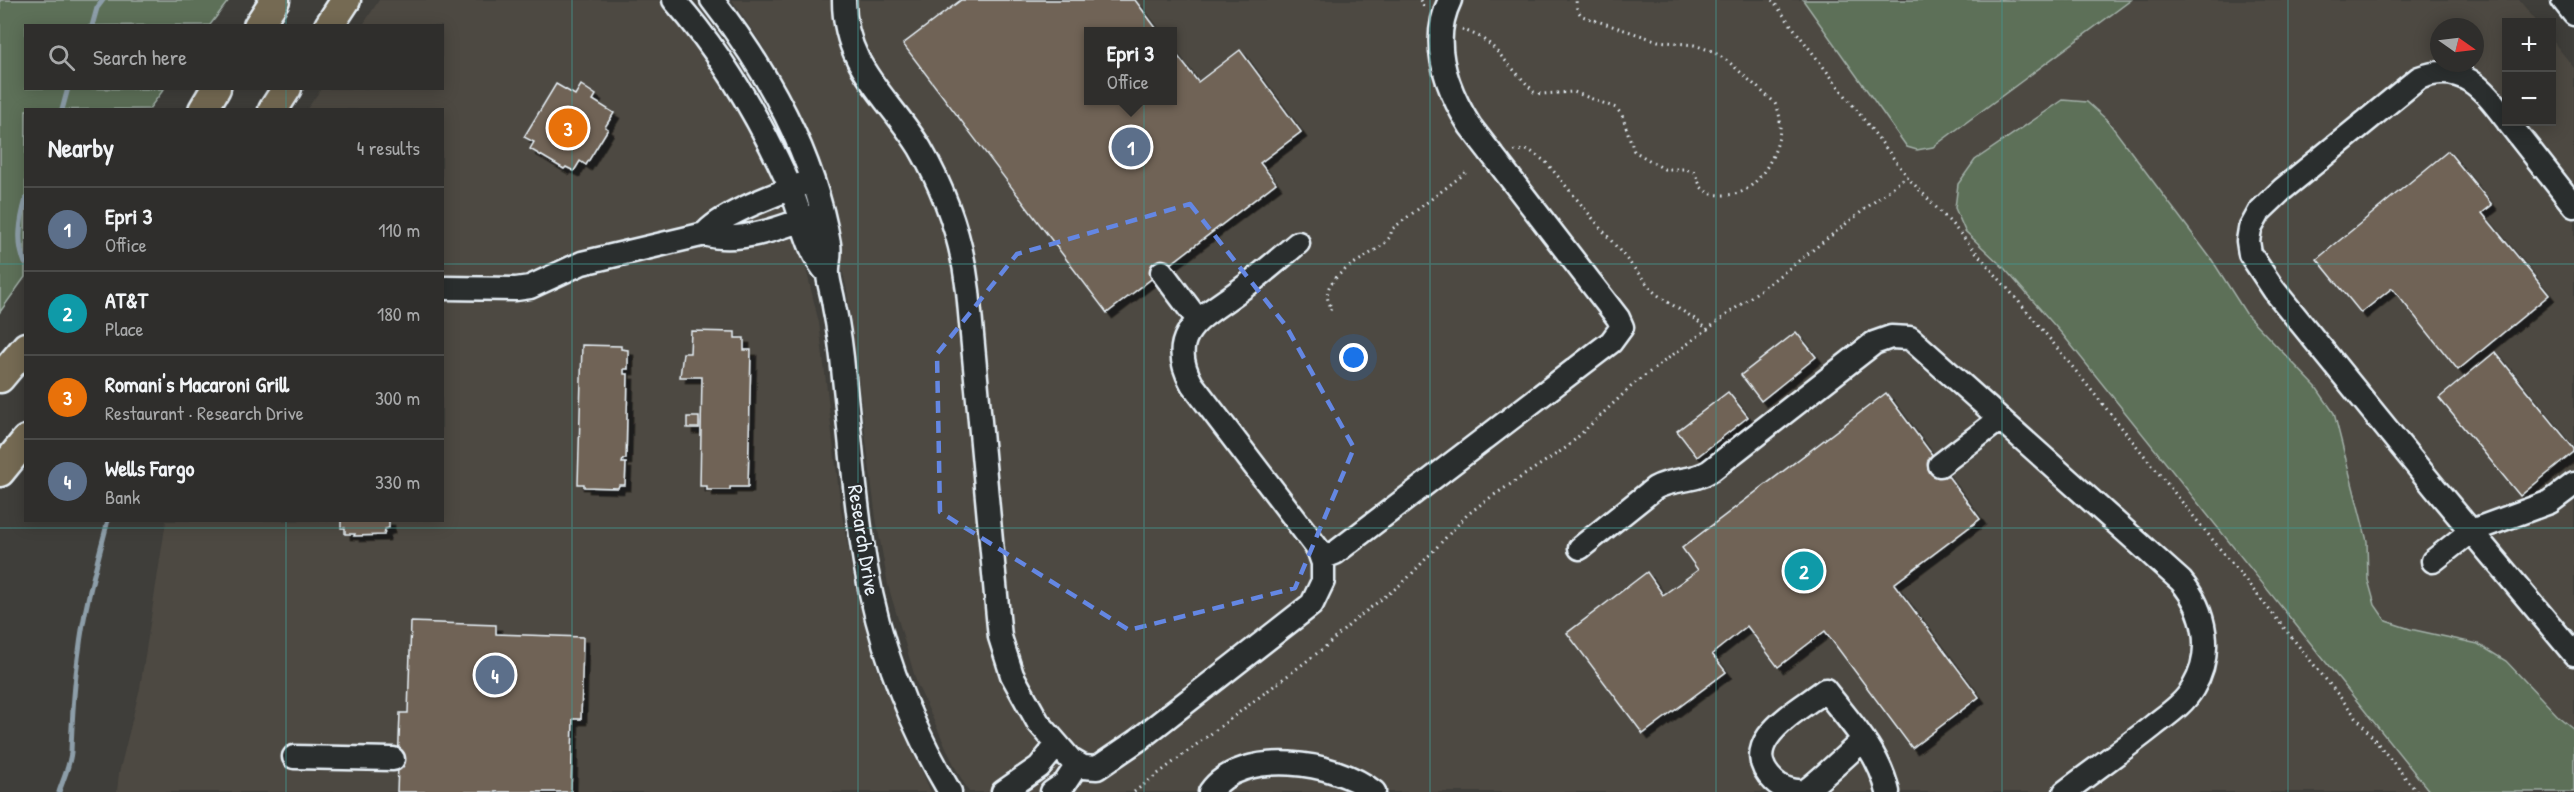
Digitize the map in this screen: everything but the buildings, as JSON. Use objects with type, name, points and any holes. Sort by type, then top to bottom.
[{"type":"main road","points":[[259,24],[275,0]]},
{"type":"main road","points":[[330,24],[346,0]]},
{"type":"main road","points":[[204,108],[215,90]]},
{"type":"main road","points":[[274,108],[286,90]]},
{"type":"main road","points":[[0,378],[24,349]]},
{"type":"main road","points":[[0,472],[24,442]]},
{"type":"street","name":"Research Drive","points":[[674,0],[715,50],[802,184]]},
{"type":"street","name":"Research Drive","points":[[712,0],[737,31],[764,74],[796,139],[802,184],[812,216],[830,253],[828,274],[839,332],[861,540],[879,627],[897,683],[921,738],[950,792]]},
{"type":"street","points":[[844,0],[847,36],[857,62],[922,152],[943,192],[960,240],[969,291],[1000,637],[1005,656],[1019,689],[1038,722],[1077,765],[1093,769],[1104,765],[1288,626],[1317,597],[1323,581],[1322,558],[1314,542],[1190,380],[1184,363],[1188,333],[1198,320],[1240,291],[1298,243]]},
{"type":"street","points":[[1322,558],[1335,553],[1611,342],[1621,331],[1618,318],[1499,164],[1461,112],[1447,86],[1440,37],[1450,0]]},
{"type":"street","points":[[2563,0],[2574,14]]},
{"type":"street","points":[[2502,114],[2486,93],[2471,79],[2439,74],[2419,78],[2283,189],[2260,211],[2250,229],[2248,241],[2250,254],[2274,290],[2574,654]]},
{"type":"street","points":[[2512,126],[2574,206]]},
{"type":"street","points":[[705,234],[713,225],[728,216],[802,184]]},
{"type":"street","points":[[446,288],[523,288],[538,284],[582,263],[705,234],[716,236],[746,234],[785,227],[812,216]]},
{"type":"street","points":[[1162,272],[1198,320]]},
{"type":"street","points":[[1580,548],[1666,481],[1702,476],[1710,471],[1761,429],[1882,339],[1901,336],[1910,338],[2181,581],[2196,602],[2205,633],[2203,663],[2187,697],[2143,734],[2065,792]]},
{"type":"street","points":[[1940,465],[2000,419]]},
{"type":"street","points":[[2433,561],[2471,531],[2550,502],[2574,484]]},
{"type":"street","points":[[1863,740],[1805,790],[1792,791],[1784,788],[1776,783],[1763,767],[1761,750],[1766,737],[1826,690],[1863,740],[1882,769],[1888,792]]},
{"type":"street","points":[[1003,792],[1039,767],[1057,745]]},
{"type":"street","points":[[294,757],[393,759]]},
{"type":"street","points":[[1210,792],[1224,778],[1246,767],[1261,764],[1294,764],[1329,771],[1356,781],[1374,792]]},
{"type":"street","points":[[1052,792],[1065,783],[1077,765]]},
{"type":"path","points":[[1454,25],[1485,40],[1534,92],[1541,94],[1574,92],[1616,108],[1622,115],[1634,151],[1664,169],[1686,169],[1694,172],[1701,187],[1708,194],[1738,193],[1749,187],[1768,163],[1778,142],[1781,125],[1778,108],[1773,102],[1729,62],[1712,51],[1694,45],[1658,41],[1582,16],[1577,10],[1576,0]]},
{"type":"path","points":[[1772,0],[1907,176],[2032,317],[2417,792]]},
{"type":"path","points":[[1499,164],[1517,150],[1529,150],[1537,154],[1589,212],[1653,291],[1668,304],[1696,320],[1708,330]]},
{"type":"path","points":[[1330,310],[1332,308],[1328,300],[1328,292],[1332,283],[1344,270],[1389,239],[1392,229],[1468,171]]},
{"type":"path","points":[[1134,792],[1324,648],[1344,629],[1405,582],[1467,515],[1566,447],[1635,383],[1708,330],[1907,176]]},
{"type":"highlighted area","points":[[1190,204],[1286,326],[1354,448],[1295,588],[1129,630],[940,512],[937,354],[1017,254]]},
{"type":"shaded area","points":[[379,0],[659,0],[712,68],[766,159],[797,231],[819,323],[841,510],[855,587],[879,675],[931,792],[117,792],[119,773],[140,688],[166,522],[444,522],[444,108],[308,108],[320,90],[444,90],[444,24],[364,24]]},
{"type":"shaded area","points":[[732,0],[2519,0],[2534,18],[2502,18],[2502,126],[2556,126],[2556,45],[2574,68],[2574,792],[969,792],[917,684],[888,585],[876,518],[847,290],[826,203],[798,120],[764,48]]},
{"type":"green space","points":[[0,0],[229,0],[211,24],[24,24],[24,90],[163,90],[150,108],[24,108],[24,278],[0,312]]},
{"type":"green space","points":[[1803,0],[2131,0],[1933,147],[1917,150],[1907,147]]},
{"type":"green space","points":[[2063,100],[2087,102],[2107,120],[2212,260],[2247,315],[2316,387],[2334,413],[2367,541],[2368,580],[2375,605],[2386,621],[2410,629],[2478,644],[2506,661],[2559,717],[2574,729],[2574,792],[2430,792],[2063,335],[2004,268],[1965,231],[1955,208],[1958,184],[1975,160]]},
{"type":"waterway","points":[[93,24],[97,8],[103,0]]},
{"type":"waterway","points":[[63,108],[67,90]]},
{"type":"waterway","points":[[24,207],[20,231],[24,260]]},
{"type":"waterway","points":[[59,792],[70,757],[76,676],[84,618],[107,522]]},
{"type":"place","name":"Romani's Macaroni Grill","points":[[568,128]]},
{"type":"place","name":"Epri 3","points":[[1131,147]]},
{"type":"place","name":"AT&T","points":[[1804,571]]},
{"type":"place","name":"Wells Fargo","points":[[495,675]]}]
